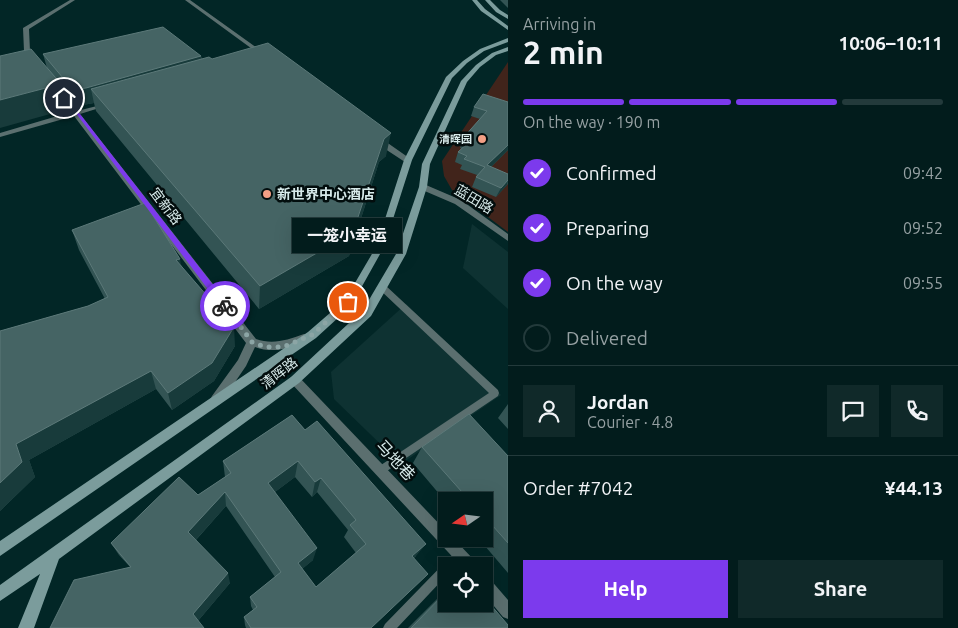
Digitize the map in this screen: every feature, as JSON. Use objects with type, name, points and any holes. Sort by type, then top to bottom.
[{"type":"street","points":[[39,67],[27,52],[26,28],[73,0]]},
{"type":"street","points":[[187,0],[268,58],[259,60]]},
{"type":"street","points":[[474,0],[483,10],[508,28]]},
{"type":"street","points":[[487,0],[498,11],[508,17]]},
{"type":"street","name":"清晖路","points":[[0,549],[312,335],[348,302],[380,247],[408,160],[449,77],[464,62],[482,50],[508,40]]},
{"type":"street","name":"清晖路","points":[[0,594],[295,380],[367,313],[401,254],[423,187],[426,164],[464,81],[478,66],[494,54],[508,49]]},
{"type":"street","name":"宜新路","points":[[52,82],[252,342]]},
{"type":"street","points":[[0,135],[113,102]]},
{"type":"street","points":[[371,135],[408,160]]},
{"type":"street","name":"蓝田路","points":[[423,187],[458,202],[508,238]]},
{"type":"street","points":[[215,402],[242,363],[252,342],[265,347],[283,347],[312,335]]},
{"type":"street","name":"马地巷","points":[[295,380],[460,555]]},
{"type":"street","points":[[26,628],[54,555]]},
{"type":"street","points":[[493,594],[508,612]]},
{"type":"lane","points":[[381,470],[459,423],[495,393],[382,287]]},
{"type":"lane","points":[[390,628],[438,577]]},
{"type":"shaded area","name":"清晖园","points":[[508,62],[508,232],[452,190],[444,176],[442,161]]},
{"type":"shaded area","points":[[472,224],[508,252],[508,309],[463,268]]},
{"type":"shaded area","points":[[406,304],[501,395],[401,464],[334,399],[331,372]]},
{"type":"building","points":[[163,27],[201,56],[73,90],[43,54]]},
{"type":"building","points":[[268,43],[391,133],[384,139],[353,232],[260,286],[91,89]]},
{"type":"building","points":[[31,49],[61,84],[0,100],[0,56]]},
{"type":"building","points":[[483,94],[508,102],[508,145],[487,165],[508,174],[508,180],[501,188],[476,177],[485,167],[464,159],[467,156],[458,152],[470,141],[463,138],[487,111],[474,107]]},
{"type":"building","points":[[145,203],[180,259],[176,260],[234,327],[212,363],[168,393],[151,371],[16,444],[22,462],[0,483],[0,331],[88,306],[108,297],[72,230]]},
{"type":"building","points":[[469,414],[508,456],[508,543],[493,526],[493,492],[462,492],[422,447]]},
{"type":"building","points":[[292,415],[305,430],[317,421],[426,544],[412,556],[428,574],[371,628],[251,628],[244,617],[257,607],[250,597],[281,572],[225,492],[188,532],[228,573],[193,614],[204,628],[50,628],[74,580],[131,567],[111,543],[179,477],[198,495],[231,473],[223,461]],"holes":[[[298,461],[315,482],[321,478],[356,520],[350,525],[366,544],[316,587],[298,563],[317,548],[268,483]]]},
{"type":"building","points":[[438,600],[438,612],[493,612],[493,608],[508,625],[508,628],[411,628]]},
{"type":"way so far","points":[[225,306],[252,342],[265,347],[283,347],[312,335],[348,302]]},
{"type":"place","name":"清晖园","points":[[482,139]]},
{"type":"place","name":"新世界中心酒店","points":[[267,194]]},
{"type":"place","name":"一笼小幸运","points":[[348,302]]},
{"type":"route","points":[[64,98],[225,306]]}]
